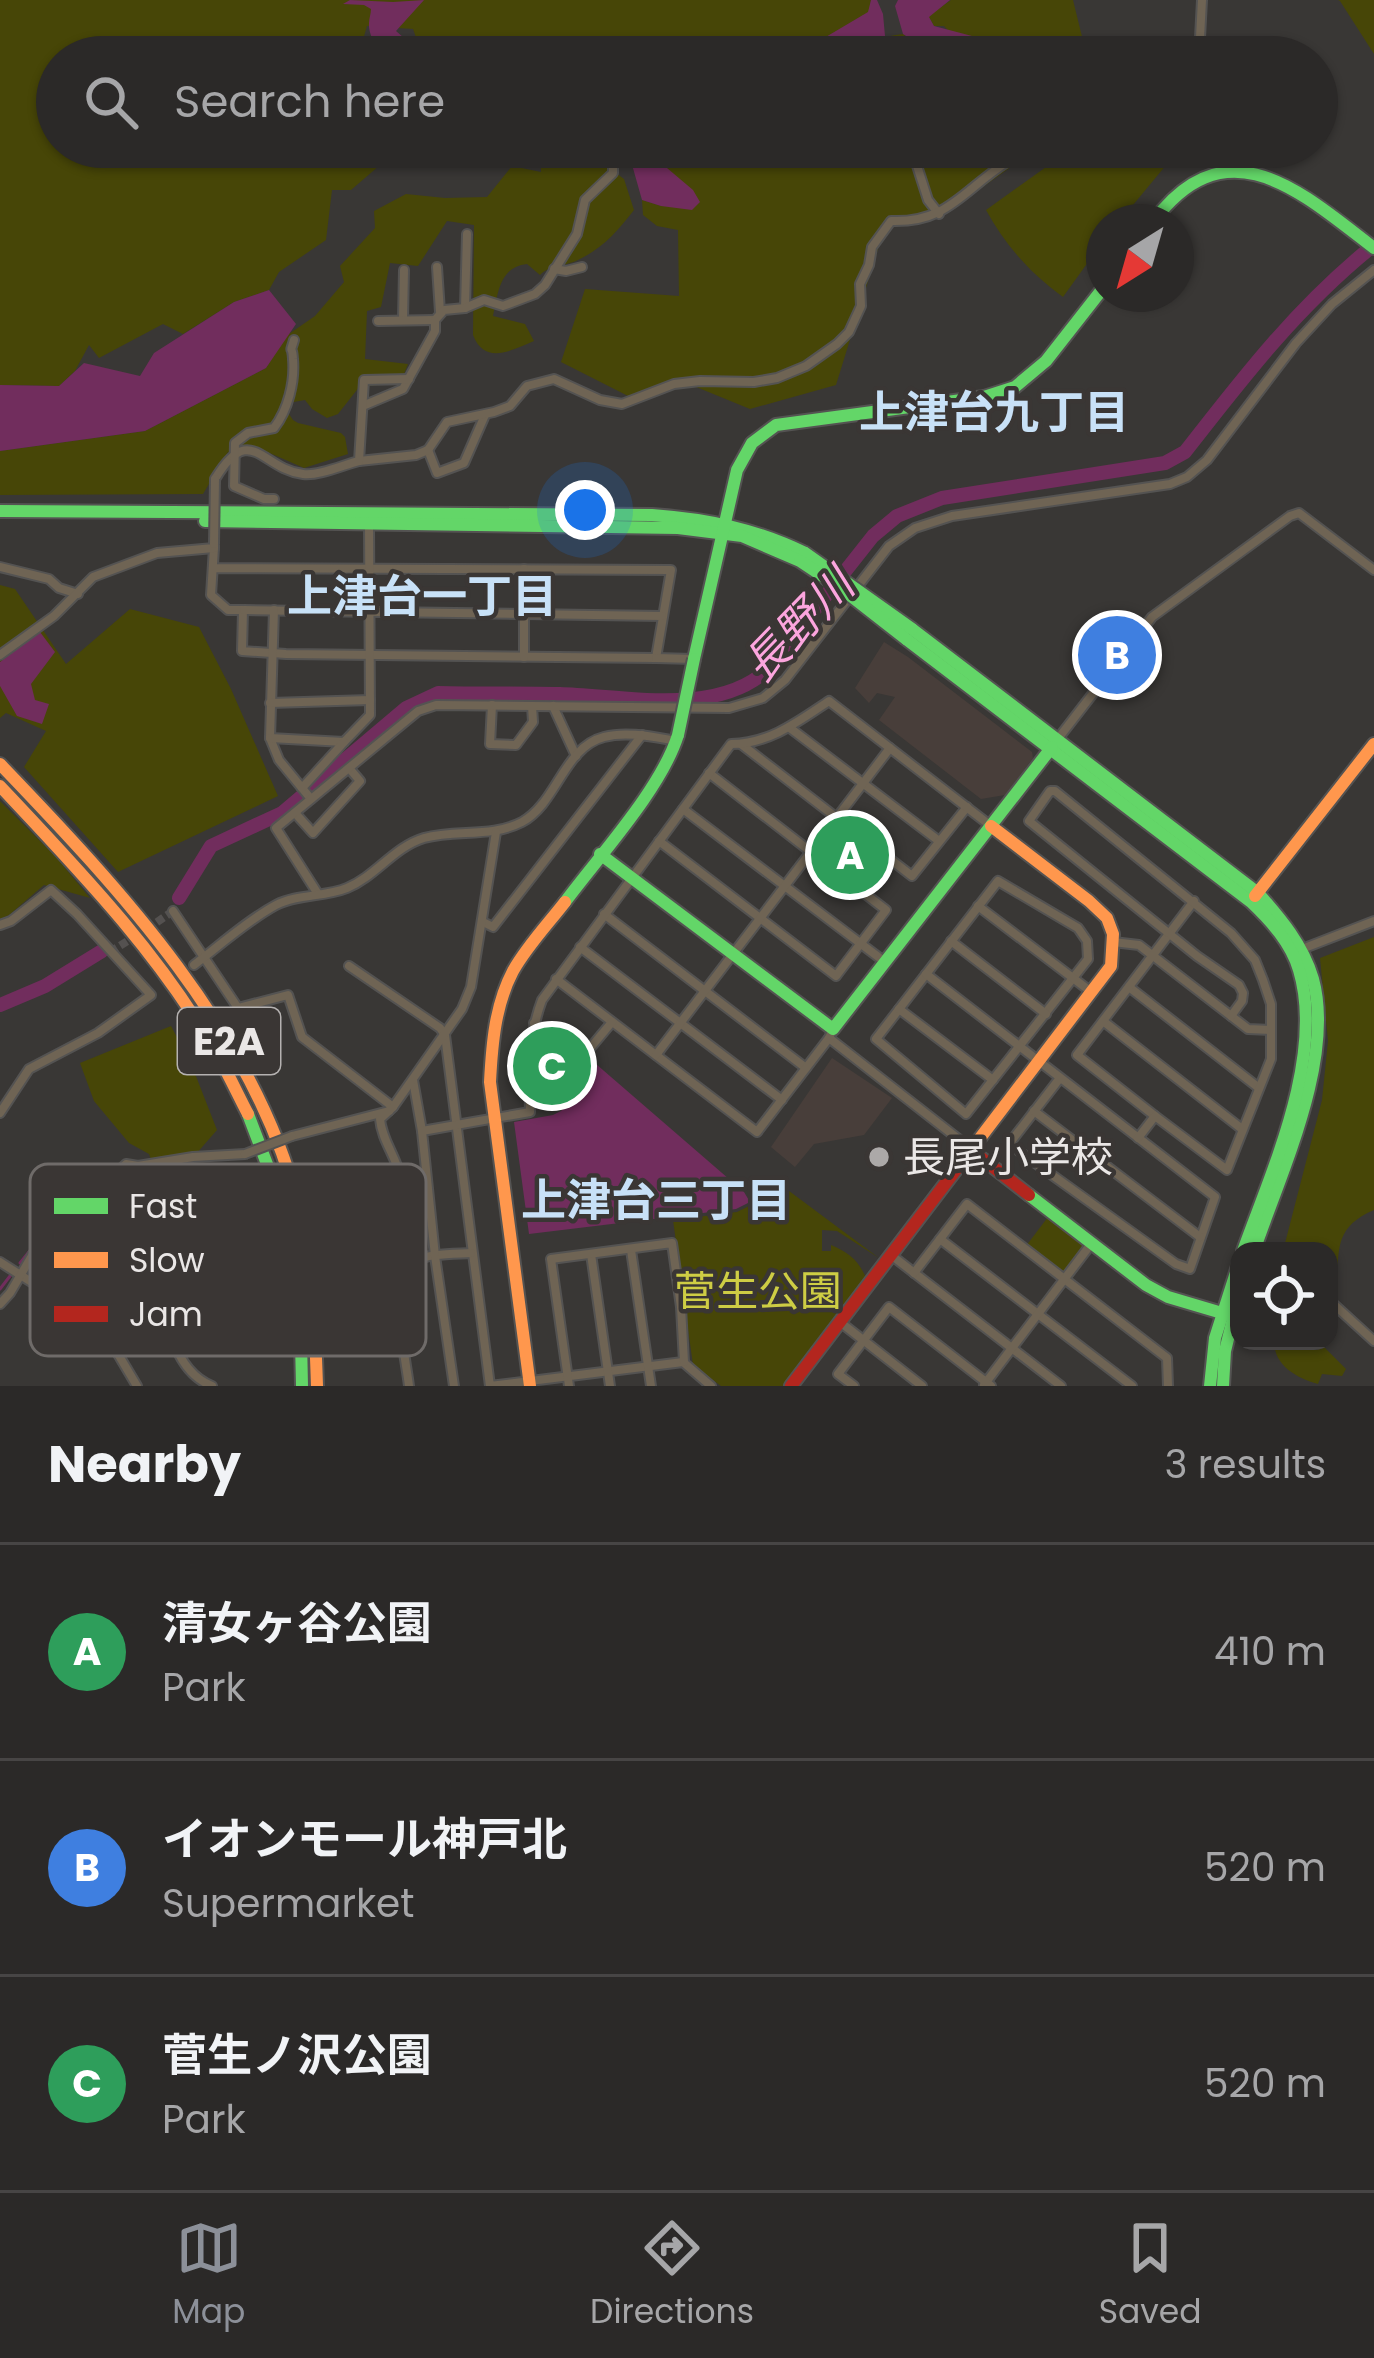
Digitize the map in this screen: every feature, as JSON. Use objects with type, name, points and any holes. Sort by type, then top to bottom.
[{"type":"main road","points":[[1165,204],[1199,178],[1246,171],[1293,188],[1374,248]]},
{"type":"main road","points":[[530,1384],[495,1117],[490,1058],[496,1018],[526,951],[664,770],[677,738],[737,470],[752,443],[776,425],[984,397],[1015,387],[1046,361],[1086,310]]},
{"type":"main road","points":[[0,515],[652,514],[766,533],[909,634],[1285,922],[1315,983],[1318,1055],[1257,1242]]},
{"type":"main road","points":[[0,515],[723,528]]},
{"type":"main road","points":[[600,854],[831,1034],[1053,745]]},
{"type":"main road","points":[[1254,897],[1374,745]]},
{"type":"main road","name":"E2A","points":[[0,764],[153,931],[208,1008],[251,1083],[285,1164]]},
{"type":"main road","name":"E2A","points":[[0,786],[90,881],[197,1017],[237,1089],[268,1164]]},
{"type":"main road","points":[[791,1386],[1111,966],[1113,942],[1107,919],[991,826]]},
{"type":"main road","points":[[1246,1242],[1284,1128],[1308,1025],[1295,959],[1254,897]]},
{"type":"main road","points":[[971,1150],[1158,1292],[1227,1315]]},
{"type":"main road","points":[[1210,1386],[1212,1355],[1230,1302]]},
{"type":"main road","points":[[1223,1386],[1230,1310]]},
{"type":"street","points":[[1200,36],[1202,0]]},
{"type":"street","points":[[378,321],[438,317],[444,310],[484,300],[502,306],[535,294],[577,234],[585,200],[613,168]]},
{"type":"street","points":[[917,168],[928,200],[939,214]]},
{"type":"street","points":[[662,616],[228,610],[211,595],[215,479],[239,452],[258,452],[304,474],[416,454],[428,450],[447,422],[510,406],[527,386],[554,379],[600,400],[622,404],[674,384],[754,382],[786,375],[827,352],[849,332],[861,307],[860,284],[872,247],[891,221],[912,222],[939,214],[999,168]]},
{"type":"street","points":[[1220,168],[1221,174]]},
{"type":"street","points":[[465,308],[467,234]]},
{"type":"street","points":[[364,404],[403,389],[410,379],[435,331],[437,267]]},
{"type":"street","points":[[554,269],[582,267]]},
{"type":"street","points":[[403,320],[404,270]]},
{"type":"street","points":[[318,894],[276,828],[418,711],[436,705],[729,708],[764,698],[785,680],[889,546],[916,528],[952,516],[1170,484],[1187,477],[1207,460],[1296,343],[1332,304],[1374,270]]},
{"type":"street","points":[[274,499],[234,486],[232,455],[235,443],[248,433],[274,428],[283,416],[294,340]]},
{"type":"street","points":[[359,461],[364,380],[410,379]]},
{"type":"street","points":[[428,450],[437,473],[464,463],[485,415]]},
{"type":"street","points":[[1053,745],[1152,616],[1290,516],[1299,513],[1374,570]]},
{"type":"street","points":[[302,788],[370,715],[369,523]]},
{"type":"street","points":[[0,655],[54,616],[93,577],[158,553],[214,546]]},
{"type":"street","points":[[0,567],[49,579],[78,594]]},
{"type":"street","points":[[213,568],[671,570],[656,658]]},
{"type":"street","points":[[524,569],[524,658]]},
{"type":"street","points":[[244,610],[242,651],[694,659]]},
{"type":"street","points":[[274,610],[270,738],[279,760],[311,800]]},
{"type":"street","points":[[270,703],[370,700]]},
{"type":"street","points":[[422,1131],[530,1112],[530,1045],[542,1000],[731,744],[790,728],[829,700],[991,826]]},
{"type":"street","points":[[492,705],[490,744],[516,745],[533,722],[532,706]]},
{"type":"street","points":[[553,706],[576,757]]},
{"type":"street","points":[[790,728],[939,841]]},
{"type":"street","points":[[483,922],[494,927],[642,735]]},
{"type":"street","points":[[198,962],[278,904],[347,888],[406,845],[427,837],[496,832],[527,819],[584,747],[602,737],[677,738]]},
{"type":"street","points":[[270,738],[344,742]]},
{"type":"street","points":[[741,744],[912,876],[967,807]]},
{"type":"street","points":[[656,1055],[890,748]]},
{"type":"street","points":[[295,813],[313,833],[360,781],[349,768]]},
{"type":"street","points":[[659,841],[836,976],[886,910],[709,773]]},
{"type":"street","points":[[1194,902],[1170,934],[1154,955],[1129,987],[1103,1022],[1077,1055],[1227,1170],[1271,1059],[1271,1004],[1256,960],[1231,933],[1194,902],[1055,791],[1050,791],[1029,821],[1170,934],[1239,985],[1242,1001],[1231,1016]]},
{"type":"street","points":[[683,809],[886,963]]},
{"type":"street","points":[[395,1164],[381,1136],[380,1119],[463,1009],[471,987],[496,832]]},
{"type":"street","points":[[998,881],[1078,928],[1087,941],[1088,958],[966,1114],[876,1039],[978,906],[998,881]]},
{"type":"street","points":[[0,925],[51,890],[151,995],[98,1034],[29,1070],[0,1113]]},
{"type":"street","points":[[978,906],[1092,992]]},
{"type":"street","points":[[173,911],[198,962],[238,1008],[288,995],[302,1036],[392,1109]]},
{"type":"street","points":[[604,914],[806,1068]]},
{"type":"street","points":[[1302,949],[1374,921]]},
{"type":"street","points":[[951,941],[1046,1014]]},
{"type":"street","points":[[1113,942],[1139,945],[1248,1029],[1271,1030]]},
{"type":"street","points":[[580,947],[782,1100]]},
{"type":"street","points":[[349,966],[445,1035],[490,1386],[568,1382],[686,1362],[672,1243],[551,1259],[568,1382]]},
{"type":"street","points":[[926,974],[1215,1197],[1190,1268],[1176,1264],[1009,1144],[1060,1078]]},
{"type":"street","points":[[556,979],[758,1132],[831,1034],[971,1150]]},
{"type":"street","points":[[1129,987],[1258,1088]]},
{"type":"street","points":[[899,1009],[993,1079]]},
{"type":"street","points":[[533,1022],[581,1059],[612,1022]]},
{"type":"street","points":[[1103,1022],[1242,1129]]},
{"type":"street","points":[[413,1079],[425,1164]]},
{"type":"street","points":[[149,1164],[244,1154],[392,1109]]},
{"type":"street","points":[[1034,1111],[1200,1237]]},
{"type":"street","points":[[1138,1138],[1155,1116]]},
{"type":"street","points":[[426,1169],[454,1386]]},
{"type":"street","points":[[914,1273],[967,1204],[1167,1358],[1168,1386]]},
{"type":"street","points":[[940,1239],[1132,1386]]},
{"type":"street","points":[[854,1386],[838,1374],[890,1307],[987,1385],[1092,1243]]},
{"type":"street","points":[[631,1250],[651,1386]]},
{"type":"street","points":[[426,1258],[471,1252]]},
{"type":"street","points":[[591,1254],[610,1386]]},
{"type":"street","points":[[891,1255],[1061,1386]]},
{"type":"street","points":[[0,1304],[30,1258]]},
{"type":"street","points":[[0,1262],[30,1280]]},
{"type":"street","points":[[1338,1308],[1374,1341]]},
{"type":"street","points":[[840,1322],[922,1386]]},
{"type":"street","points":[[120,1356],[137,1386]]},
{"type":"street","points":[[180,1356],[212,1386]]},
{"type":"street","points":[[406,1356],[409,1386]]},
{"type":"street","points":[[683,1362],[711,1386]]},
{"type":"shaded area","points":[[350,0],[424,0],[396,31],[402,36],[371,36],[371,9],[343,4]]},
{"type":"shaded area","points":[[871,0],[877,0],[885,36],[827,36],[868,12]]},
{"type":"shaded area","points":[[898,0],[950,0],[929,17],[934,26],[972,36],[906,36],[895,6]]},
{"type":"shaded area","points":[[633,168],[667,168],[700,202],[692,210],[642,200]]},
{"type":"shaded area","points":[[269,290],[296,324],[266,368],[145,431],[0,451],[0,385],[59,386],[84,363],[140,376],[154,353],[234,302]]},
{"type":"shaded area","points":[[40,632],[55,652],[31,684],[35,700],[49,704],[42,724],[17,716],[0,686],[0,662]]},
{"type":"shaded area","points":[[884,642],[1032,752],[1033,758],[1005,795],[981,799],[879,720],[895,697],[877,693],[869,703],[855,688]]},
{"type":"shaded area","points":[[832,1058],[892,1098],[864,1135],[814,1144],[795,1167],[771,1147]]},
{"type":"shaded area","points":[[596,1064],[750,1202],[736,1209],[529,1234],[514,1122],[561,1111]]},
{"type":"green space","points":[[0,0],[871,0],[869,12],[828,36],[416,36],[413,29],[367,26],[364,36],[36,36],[36,168],[377,168],[351,190],[332,190],[326,240],[279,272],[269,290],[234,302],[183,334],[163,324],[99,358],[89,345],[75,371],[59,386],[0,385]]},
{"type":"green space","points":[[951,0],[1073,0],[1082,36],[953,36],[944,26],[934,26],[928,16]]},
{"type":"green space","points":[[1374,0],[1374,54],[1340,1]]},
{"type":"green space","points":[[510,168],[541,172],[541,168],[609,168],[624,179],[634,210],[608,240],[585,256],[540,275],[527,264],[505,276],[493,316],[525,324],[534,341],[500,353],[484,350],[473,335],[474,225],[447,221],[418,266],[390,263],[381,307],[367,311],[365,359],[408,364],[400,384],[360,386],[338,414],[327,418],[305,400],[282,404],[298,423],[341,433],[348,454],[304,468],[256,447],[228,452],[203,494],[0,495],[0,451],[145,431],[266,368],[286,336],[315,316],[344,282],[340,266],[375,228],[374,211],[406,194],[487,197]]},
{"type":"green space","points":[[666,168],[1009,168],[960,203],[905,217],[882,236],[836,385],[750,409],[684,382],[632,398],[561,362],[585,289],[679,296],[678,230],[657,226],[643,215],[642,200],[661,206]]},
{"type":"green space","points":[[1045,168],[1164,168],[1134,204],[1086,204],[1086,265],[1063,297],[1001,235],[986,210]]},
{"type":"green space","points":[[0,585],[15,589],[66,664],[130,609],[199,627],[278,796],[118,872],[24,767],[46,731],[6,713],[0,718]]},
{"type":"green space","points":[[0,801],[90,898],[44,885],[0,919]]},
{"type":"green space","points":[[837,821],[886,859],[864,889],[814,850]]},
{"type":"green space","points":[[1374,937],[1374,1210],[1348,1228],[1338,1257],[1338,1242],[1285,1242],[1322,1100],[1328,1041],[1320,958]]},
{"type":"green space","points":[[171,1026],[217,1130],[187,1164],[153,1164],[149,1154],[129,1143],[94,1101],[80,1063]]},
{"type":"green space","points":[[537,1032],[574,1061],[536,1104],[534,1070]]},
{"type":"green space","name":"菅生公園","points":[[773,1179],[879,1258],[837,1231],[822,1230],[822,1251],[831,1251],[831,1245],[844,1251],[867,1280],[783,1386],[721,1386],[693,1365],[673,1220],[737,1212],[751,1205]]},
{"type":"green space","points":[[1048,1217],[1086,1245],[1063,1274],[1026,1246]]},
{"type":"green space","points":[[1275,1350],[1327,1350],[1346,1369],[1342,1376],[1322,1374],[1318,1384],[1295,1374]]},
{"type":"waterway","name":"長野川","points":[[179,898],[211,846],[282,813],[406,708],[438,693],[641,700],[697,699],[723,693],[768,669],[873,536],[897,516],[942,498],[1165,463],[1185,452],[1297,317],[1374,245]]},
{"type":"waterway","name":"長野川","points":[[0,1005],[45,986],[102,951]]},
{"type":"waterway","points":[[20,1263],[30,1251]]},
{"type":"waterway","points":[[0,1289],[10,1276]]},
{"type":"tunnel","points":[[147,929],[173,911]]},
{"type":"tunnel","points":[[110,952],[134,937]]},
{"type":"traffic: fast","points":[[1170,204],[1209,176],[1236,172],[1264,177],[1320,207],[1374,248]]},
{"type":"traffic: fast","points":[[694,659],[737,470],[752,443],[776,425],[984,397],[1015,387],[1046,361],[1086,310]]},
{"type":"traffic: fast","points":[[0,511],[652,515],[731,526],[805,553]]},
{"type":"traffic: fast","points":[[205,521],[678,528],[742,536],[800,561]]},
{"type":"traffic: fast","points":[[805,553],[912,629]]},
{"type":"traffic: fast","points":[[800,561],[906,639]]},
{"type":"traffic: fast","points":[[912,629],[1258,893],[1303,955],[1318,1011],[1317,1045],[1302,1116],[1257,1242]]},
{"type":"traffic: fast","points":[[906,639],[1251,902],[1291,951],[1305,1003],[1300,1075],[1292,1112],[1246,1242]]},
{"type":"traffic: fast","points":[[678,735],[694,659]]},
{"type":"traffic: fast","points":[[565,902],[644,799],[678,735]]},
{"type":"traffic: fast","points":[[600,854],[833,1029],[1052,747]]},
{"type":"traffic: fast","points":[[248,1114],[267,1164]]},
{"type":"traffic: fast","points":[[1029,1195],[1146,1285],[1168,1297],[1230,1315]]},
{"type":"traffic: fast","points":[[1210,1386],[1215,1338],[1230,1291]]},
{"type":"traffic: fast","points":[[1223,1386],[1230,1331]]},
{"type":"traffic: fast","points":[[301,1356],[302,1386]]},
{"type":"traffic: slow","points":[[1255,896],[1374,744]]},
{"type":"traffic: slow","points":[[0,764],[91,861],[178,966],[250,1081],[285,1164]]},
{"type":"traffic: slow","points":[[0,786],[145,948],[196,1019],[248,1114]]},
{"type":"traffic: slow","points":[[971,1150],[1111,966],[1113,934],[1107,918],[1089,901],[991,826]]},
{"type":"traffic: slow","points":[[530,1386],[491,1068],[507,984],[565,902]]},
{"type":"traffic: slow","points":[[315,1356],[317,1386]]},
{"type":"traffic: jam","points":[[791,1386],[971,1150],[1029,1195]]},
{"type":"place","name":"イオンモール神戸北","points":[[1117,655]]},
{"type":"place","name":"清女ヶ谷公園","points":[[850,855]]},
{"type":"place","name":"菅生ノ沢公園","points":[[552,1066]]},
{"type":"place","name":"長尾小学校","points":[[879,1157]]},
{"type":"district","name":"上津台九丁目","points":[[994,412]]},
{"type":"district","name":"上津台一丁目","points":[[422,596]]},
{"type":"district","name":"上津台三丁目","points":[[656,1200]]}]
